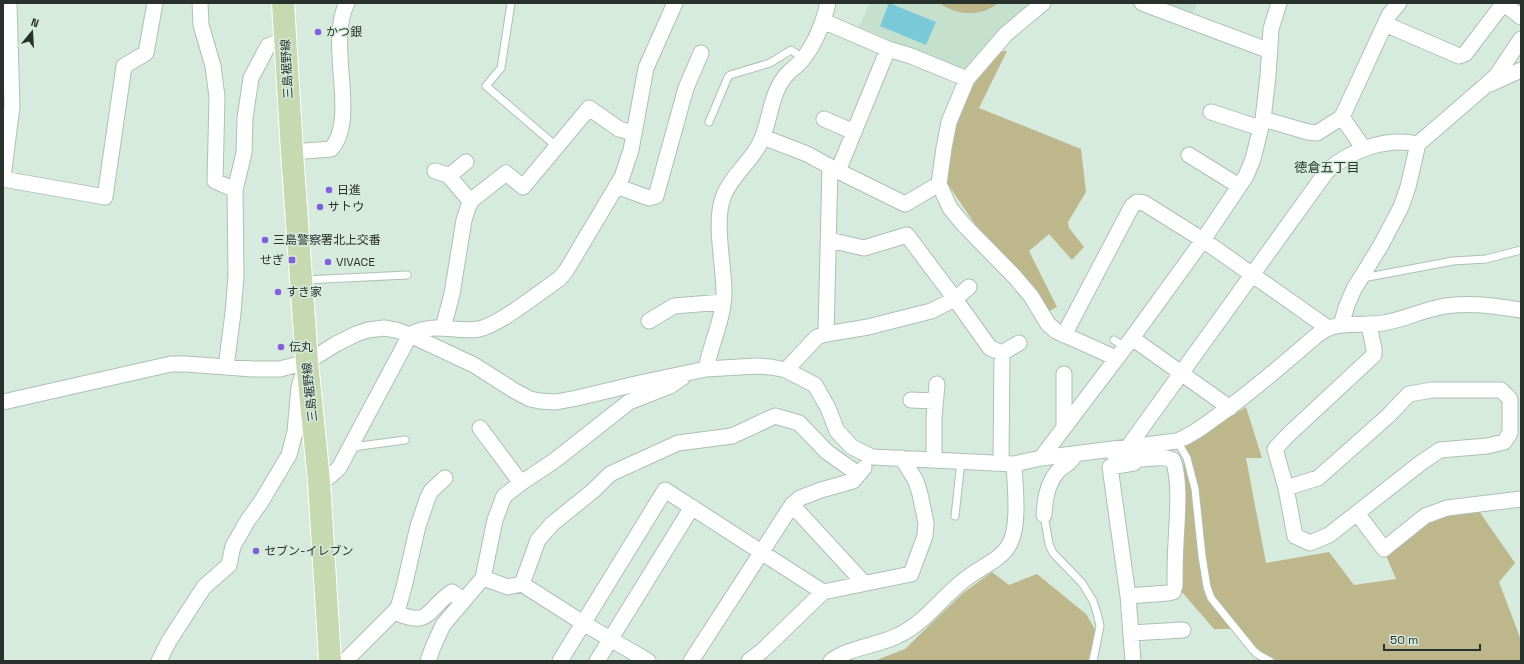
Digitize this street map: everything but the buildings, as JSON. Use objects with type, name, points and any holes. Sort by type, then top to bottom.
[{"type":"main road","name":"三島裾野線","points":[[283,3],[307,362],[319,480],[330,661]]},
{"type":"street","points":[[8,3],[12,106],[3,178],[105,197],[124,66],[146,53],[155,3]]},
{"type":"street","points":[[200,3],[201,25],[213,66],[217,97],[216,181],[235,190]]},
{"type":"street","points":[[292,152],[331,149],[340,132],[343,107],[338,48],[341,22],[347,3]]},
{"type":"street","points":[[319,480],[329,477],[339,468],[410,335],[424,329],[443,328],[471,330],[490,325],[559,279],[573,259],[628,163],[646,68],[675,3]]},
{"type":"street","points":[[706,369],[722,312],[724,292],[719,222],[720,206],[723,196],[730,183],[752,155],[763,137],[778,89],[784,78],[803,58],[814,43],[824,21],[828,3]]},
{"type":"street","points":[[1043,3],[1006,34],[967,79],[948,122],[939,184],[950,208],[964,225],[1031,296],[1048,324],[1056,331],[1064,335],[1122,346],[1181,373],[1230,408]]},
{"type":"street","points":[[1142,3],[1270,51]]},
{"type":"street","points":[[1041,458],[1122,346],[1203,240],[1246,176],[1253,159],[1261,123],[1270,51],[1271,29],[1279,3]]},
{"type":"street","points":[[1211,112],[1308,132],[1317,132],[1342,117],[1389,15],[1399,3]]},
{"type":"street","points":[[1385,24],[1459,56],[1465,54],[1503,3],[1521,17]]},
{"type":"street","points":[[824,21],[888,49],[911,56],[967,79]]},
{"type":"street","points":[[226,367],[234,313],[236,276],[235,190],[244,153],[245,118],[251,78],[268,46],[285,39]]},
{"type":"street","points":[[1335,327],[1360,277],[1401,207],[1408,187],[1418,144],[1497,75],[1521,39]]},
{"type":"street","points":[[826,334],[829,240],[834,169],[854,132],[888,49]]},
{"type":"street","points":[[616,186],[649,198],[656,196],[686,88],[701,53]]},
{"type":"street","points":[[1485,86],[1521,70]]},
{"type":"street","points":[[443,328],[452,294],[464,220],[469,204],[506,173],[523,187],[589,108],[619,129],[633,133]]},
{"type":"street","points":[[1342,117],[1364,149]]},
{"type":"street","points":[[824,119],[854,132]]},
{"type":"street","points":[[763,137],[807,154],[905,204],[939,184]]},
{"type":"street","points":[[1128,447],[1327,171],[1336,164],[1364,149],[1395,142],[1418,144]]},
{"type":"street","points":[[1189,156],[1239,186]]},
{"type":"street","points":[[466,162],[442,173],[471,202]]},
{"type":"street","points":[[1064,335],[1132,206],[1137,202],[1144,203],[1203,240],[1335,327]]},
{"type":"street","points":[[829,240],[864,248],[907,235],[990,348],[1002,353]]},
{"type":"street","points":[[786,370],[817,337],[826,334],[868,327],[931,311],[955,299],[969,286]]},
{"type":"street","points":[[649,320],[674,306],[723,302]]},
{"type":"street","points":[[3,402],[164,365],[186,364],[253,370],[280,369],[307,362],[336,344],[356,334],[368,330],[384,328],[410,335],[474,365],[530,399],[540,401],[556,402],[577,398],[640,382],[706,369],[756,366],[786,370],[815,385],[828,408],[837,431],[852,447],[872,457],[1007,463],[1177,441],[1188,436],[1230,408],[1316,336],[1335,327],[1369,325],[1401,319],[1449,305],[1497,306],[1521,310]]},
{"type":"street","points":[[1286,488],[1318,478],[1388,416],[1409,394],[1432,390],[1501,390],[1510,399],[1510,433],[1504,442],[1487,446],[1440,450],[1422,462],[1329,536],[1310,544],[1295,536],[1286,488],[1275,449],[1374,355],[1369,325]]},
{"type":"street","points":[[1002,353],[1019,343]]},
{"type":"street","points":[[832,661],[849,651],[898,636],[909,630],[954,588],[1003,553],[1010,545],[1014,534],[1016,521],[1007,463],[1002,353]]},
{"type":"street","points":[[159,661],[169,641],[204,586],[229,565],[233,546],[289,455],[295,432],[299,387],[307,362]]},
{"type":"street","points":[[428,661],[443,625],[483,578],[496,520],[504,496],[520,483],[554,461],[629,402],[670,386],[686,373]]},
{"type":"street","points":[[1064,374],[1064,427]]},
{"type":"street","points":[[934,459],[934,401],[937,384]]},
{"type":"street","points":[[911,400],[934,401]]},
{"type":"street","points":[[522,584],[538,540],[552,524],[594,490],[610,474],[678,443],[732,436],[775,416],[799,423],[827,452],[858,474]]},
{"type":"street","points":[[480,428],[520,483]]},
{"type":"street","points":[[1111,450],[1115,456],[1143,459],[1168,457],[1173,460],[1174,463],[1178,518],[1176,544],[1176,586],[1173,592],[1168,594],[1128,596]]},
{"type":"street","points":[[1044,515],[1045,500],[1048,488],[1053,478],[1059,470],[1073,460],[1075,454]]},
{"type":"street","points":[[692,661],[792,505],[800,498],[821,490],[853,481],[872,457]]},
{"type":"street","points":[[749,661],[762,651],[823,592],[911,574],[925,536],[926,522],[916,481],[902,458]]},
{"type":"street","points":[[1133,661],[1128,596],[1110,467],[1150,461],[1152,458]]},
{"type":"street","points":[[346,661],[395,612],[404,587],[418,526],[428,497],[431,491],[445,478]]},
{"type":"street","points":[[560,661],[665,490],[823,592]]},
{"type":"street","points":[[1357,513],[1384,549],[1424,516],[1439,510],[1521,499]]},
{"type":"street","points":[[792,505],[864,583]]},
{"type":"street","points":[[597,661],[692,507]]},
{"type":"street","points":[[483,578],[508,587],[522,584],[583,623],[648,661]]},
{"type":"street","points":[[395,612],[409,618],[421,618],[452,592],[464,600]]},
{"type":"street","points":[[1131,633],[1183,630]]},
{"type":"lane","points":[[511,3],[501,68],[486,86],[556,146]]},
{"type":"lane","points":[[709,122],[730,75],[770,63],[791,50],[803,58]]},
{"type":"lane","points":[[1360,277],[1421,268],[1453,261],[1486,259],[1521,250]]},
{"type":"lane","points":[[302,280],[407,275]]},
{"type":"lane","points":[[348,450],[360,446],[405,440]]},
{"type":"lane","points":[[1177,441],[1187,458],[1195,489],[1206,587],[1210,598],[1250,647],[1257,654],[1270,661]]},
{"type":"lane","points":[[955,516],[961,461]]},
{"type":"lane","points":[[1044,515],[1049,544],[1053,553],[1082,583],[1093,601],[1100,626],[1093,661]]},
{"type":"shaded area","points":[[870,3],[1033,3],[966,70],[960,70],[859,27]]},
{"type":"shaded area","points":[[939,3],[998,3],[984,11],[969,13],[953,10]]},
{"type":"shaded area","points":[[1157,3],[1197,3],[1191,16]]},
{"type":"shaded area","points":[[1007,51],[979,108],[1081,149],[1086,192],[1068,222],[1069,228],[1084,247],[1072,260],[1049,234],[1029,251],[1057,307],[1042,315],[987,242],[943,177],[957,119],[969,92],[995,52]]},
{"type":"shaded area","points":[[1246,407],[1262,458],[1246,458],[1266,563],[1329,552],[1354,585],[1396,579],[1385,553],[1425,516],[1474,504],[1515,563],[1499,582],[1521,640],[1521,661],[1277,661],[1261,651],[1235,629],[1214,629],[1181,591],[1184,445]]},
{"type":"shaded area","points":[[992,572],[1009,585],[1037,574],[1086,614],[1096,631],[1088,661],[874,661],[905,649],[963,593]]},
{"type":"water","points":[[889,3],[936,22],[926,45],[880,26]]},
{"type":"place","name":"かつ銀","points":[[318,32]]},
{"type":"place","name":"日進","points":[[329,190]]},
{"type":"place","name":"サトウ","points":[[320,207]]},
{"type":"place","name":"三島警察署北上交番","points":[[265,240]]},
{"type":"place","name":"せぎ","points":[[292,260]]},
{"type":"place","name":"VIVACE","points":[[328,262]]},
{"type":"place","name":"すき家","points":[[278,292]]},
{"type":"place","name":"伝丸","points":[[281,347]]},
{"type":"place","name":"セブン-イレブン","points":[[256,551]]},
{"type":"district","name":"徳倉五丁目","points":[[1327,167]]}]
